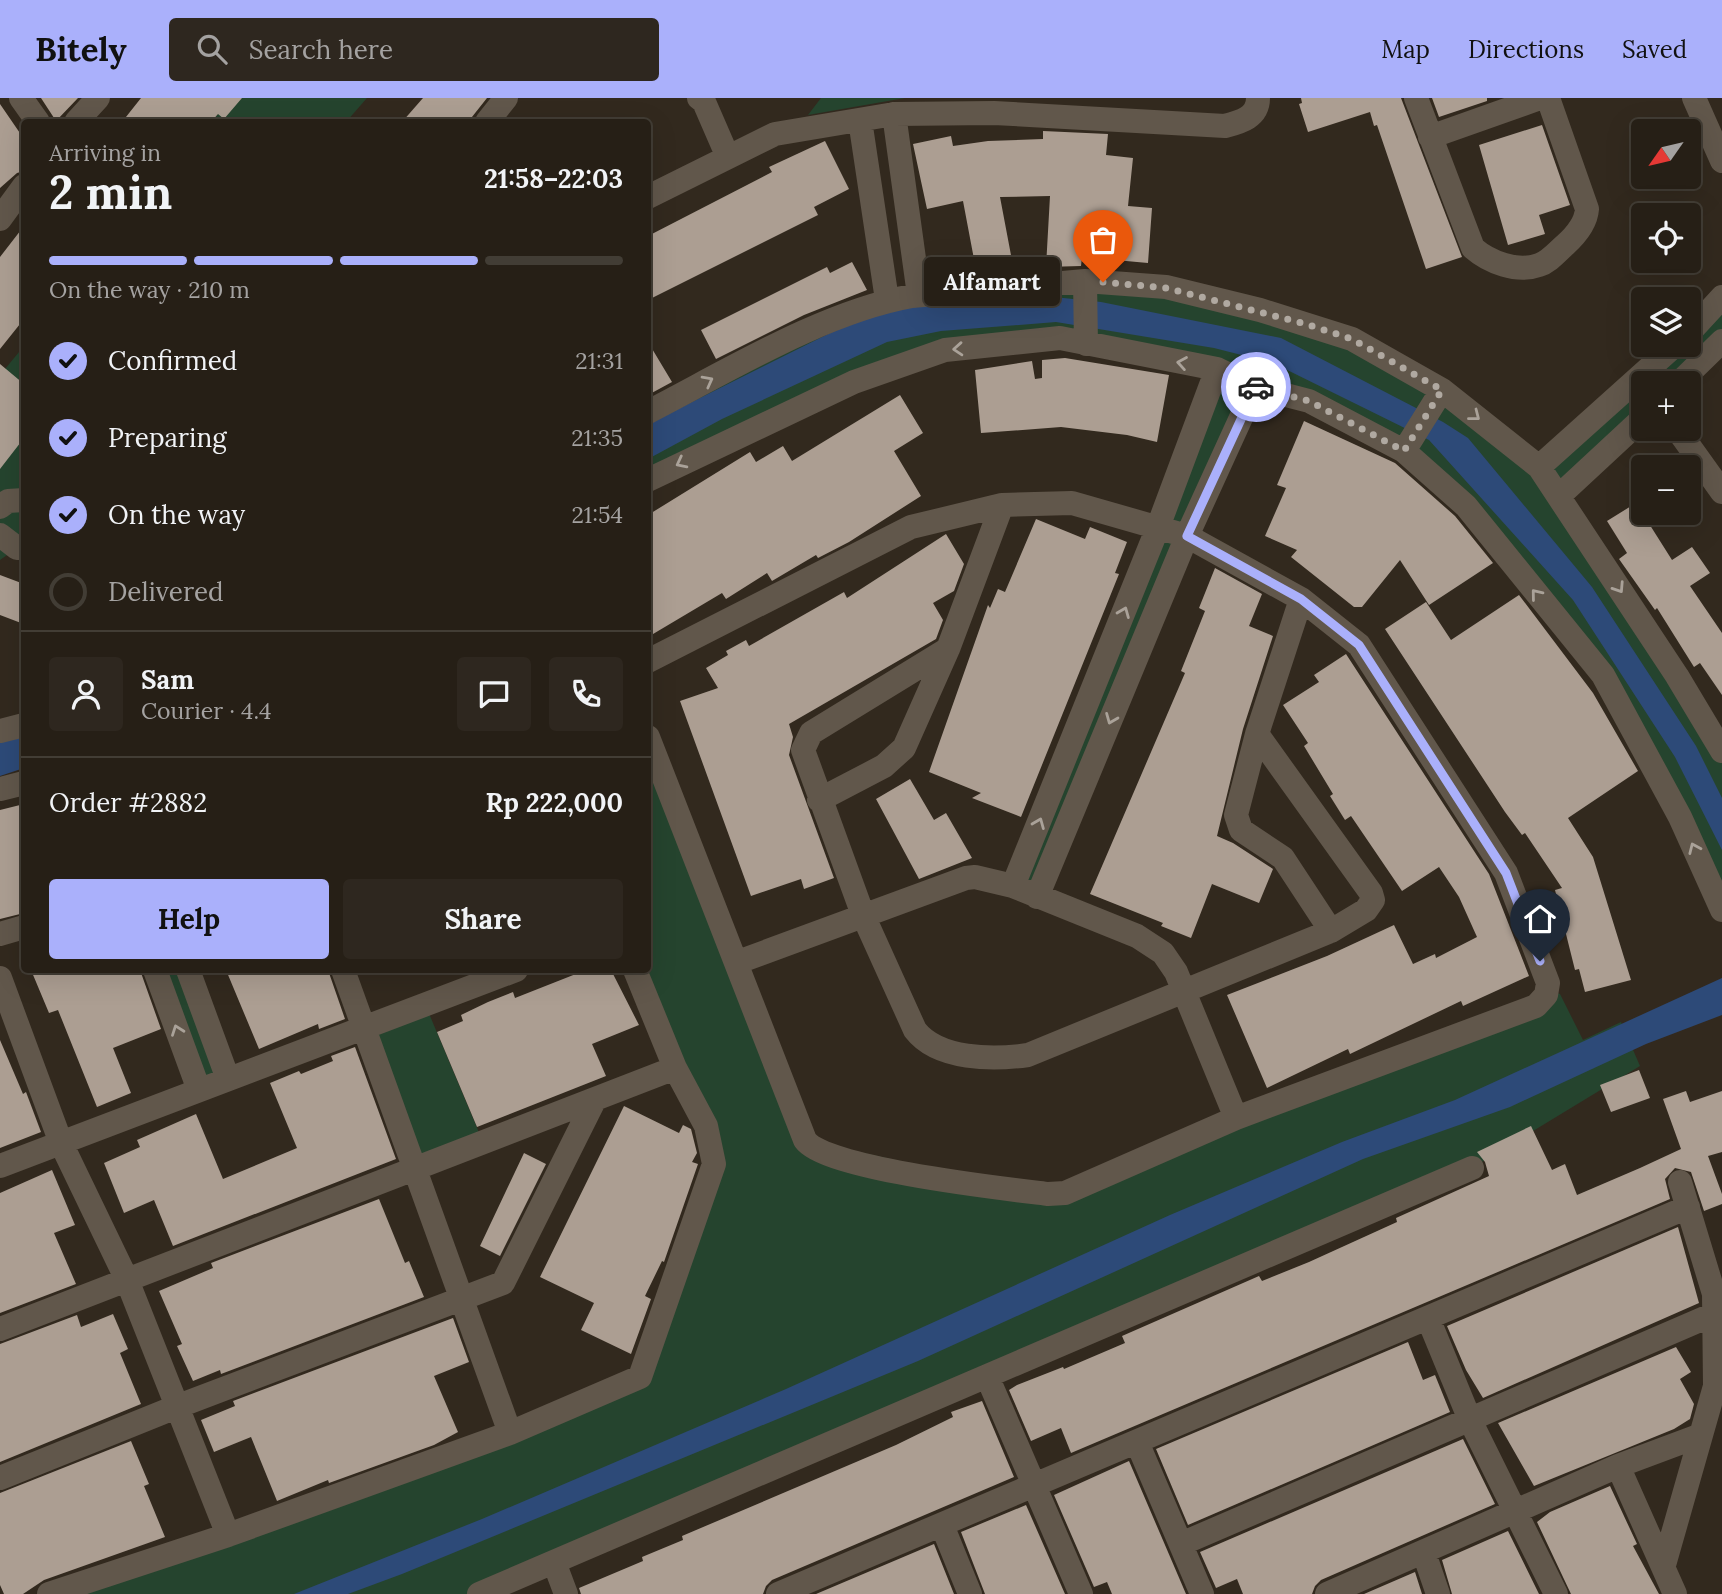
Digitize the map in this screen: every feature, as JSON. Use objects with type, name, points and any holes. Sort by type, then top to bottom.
[{"type":"street","points":[[21,98],[36,119]]},
{"type":"street","points":[[79,119],[98,98]]},
{"type":"street","points":[[489,119],[506,98]]},
{"type":"street","points":[[651,195],[727,155],[775,134],[894,114],[992,106],[1130,109],[1225,126],[1249,117],[1258,103],[1258,98]]},
{"type":"street","points":[[1416,98],[1473,248],[1494,264],[1539,265],[1573,237],[1587,217],[1587,209],[1548,98]]},
{"type":"street","points":[[1430,136],[1540,98]]},
{"type":"street","points":[[1694,98],[1722,161]]},
{"type":"street","points":[[704,99],[727,155]]},
{"type":"street","points":[[894,114],[919,295]]},
{"type":"street","points":[[860,120],[887,300]]},
{"type":"street","points":[[0,219],[21,190]]},
{"type":"street","points":[[1085,281],[1086,344]]},
{"type":"street","points":[[651,411],[841,316],[887,300],[919,295],[1085,281],[1166,288],[1259,310],[1352,339],[1436,400],[1539,467],[1677,676],[1722,751]]},
{"type":"street","points":[[1701,320],[1722,298]]},
{"type":"street","points":[[651,479],[854,382],[945,350],[1060,338],[1217,369],[1255,387],[1309,401],[1407,444],[1466,506],[1603,675],[1680,817],[1722,910]]},
{"type":"street","points":[[1691,371],[1722,341]]},
{"type":"street","points":[[1651,371],[1664,357]]},
{"type":"street","points":[[1013,886],[1158,527],[1217,369]]},
{"type":"street","points":[[1037,897],[1187,536],[1255,387]]},
{"type":"street","points":[[1539,467],[1631,390]]},
{"type":"street","points":[[1407,444],[1436,400]]},
{"type":"street","points":[[1559,496],[1631,429]]},
{"type":"street","points":[[1686,441],[1722,492]]},
{"type":"street","points":[[0,507],[8,502],[21,500]]},
{"type":"street","points":[[651,659],[911,527],[1002,505],[1072,503],[1187,536],[1301,599],[1359,645],[1506,873],[1548,983],[1546,995],[1536,1006],[1236,1118],[1065,1193],[1048,1194],[917,1178],[826,1153],[809,1145],[806,1140],[651,744]]},
{"type":"street","points":[[820,800],[884,766],[904,748],[948,649],[1002,505]]},
{"type":"street","points":[[0,535],[17,548],[21,547]]},
{"type":"street","points":[[1301,599],[1257,734],[1236,821],[1241,830],[1283,858],[1331,931]]},
{"type":"street","points":[[948,649],[811,733],[803,750],[863,915],[915,1030],[925,1042],[938,1049],[990,1058],[1028,1055],[1331,931],[1366,910],[1371,905],[1371,892],[1257,734]]},
{"type":"street","points":[[1099,674],[1125,686]]},
{"type":"street","points":[[0,731],[21,726]]},
{"type":"street","points":[[0,789],[21,784]]},
{"type":"street","points":[[738,962],[966,878],[1013,886],[1137,936],[1163,953],[1177,972],[1236,1118]]},
{"type":"street","points":[[0,934],[21,928]]},
{"type":"street","points":[[156,973],[199,1090]]},
{"type":"street","points":[[189,973],[228,1079]]},
{"type":"street","points":[[344,973],[510,1433]]},
{"type":"street","points":[[0,1166],[508,973]]},
{"type":"street","points":[[48,1594],[228,1535],[510,1433],[640,1377],[714,1164],[706,1126],[675,1069],[636,973]]},
{"type":"street","points":[[0,978],[7,1021],[61,1143],[127,1280],[228,1535]]},
{"type":"street","points":[[0,1329],[675,1069]]},
{"type":"street","points":[[0,1478],[176,1407],[505,1281],[595,1099]]},
{"type":"street","points":[[479,1594],[1472,1168]]},
{"type":"street","points":[[1664,1565],[1715,1385],[1714,1314],[1709,1272],[1680,1182]]},
{"type":"street","points":[[778,1594],[1688,1207]]},
{"type":"street","points":[[1181,1544],[1714,1314]]},
{"type":"street","points":[[1428,1318],[1470,1420],[1556,1594]]},
{"type":"street","points":[[987,1376],[1081,1594]]},
{"type":"street","points":[[1327,1594],[1618,1466],[1701,1435]]},
{"type":"street","points":[[1137,1442],[1202,1594]]},
{"type":"street","points":[[1618,1466],[1675,1594]]},
{"type":"street","points":[[942,1525],[971,1594]]},
{"type":"street","points":[[1424,1553],[1438,1594]]},
{"type":"street","points":[[554,1562],[566,1594]]},
{"type":"green space","points":[[232,98],[367,98],[349,119],[214,119]]},
{"type":"green space","points":[[821,98],[905,98],[808,115]]},
{"type":"green space","points":[[1085,281],[1352,339],[1539,466],[1631,381],[1631,429],[1559,496],[1722,751],[1722,910],[1603,675],[1404,451],[1255,387],[1037,897],[1013,886],[1217,369],[1060,338],[945,350],[651,479],[651,410],[779,346]]},
{"type":"green space","points":[[1722,297],[1722,341],[1691,371],[1642,371],[1657,357],[1701,357],[1701,316]]},
{"type":"green space","points":[[21,350],[21,547],[0,560],[0,375]]},
{"type":"green space","points":[[651,745],[805,1140],[1048,1194],[1547,989],[1560,994],[1583,1040],[1621,1022],[1640,1066],[1472,1168],[479,1594],[49,1594],[640,1377],[714,1164],[649,973]]},
{"type":"green space","points":[[156,973],[189,973],[228,1079],[199,1090]]},
{"type":"green space","points":[[425,1004],[483,1142],[415,1169],[363,1027]]},
{"type":"water","points":[[1054,297],[1101,302],[1281,338],[1443,422],[1468,438],[1592,587],[1696,746],[1722,798],[1722,850],[1675,757],[1573,600],[1429,440],[1273,363],[1214,348],[1056,322],[941,331],[887,342],[722,419],[651,457],[651,422],[846,325],[899,308]]},
{"type":"water","points":[[21,731],[21,769],[0,776],[0,736]]},
{"type":"water","points":[[1722,978],[1722,1015],[1646,1044],[1510,1107],[1363,1159],[918,1361],[402,1574],[348,1594],[294,1594],[482,1519],[786,1389],[1170,1215],[1342,1142],[1455,1100]]},
{"type":"building","points":[[41,98],[78,98],[58,119],[55,119]]},
{"type":"building","points":[[141,98],[242,98],[224,119],[218,114],[214,119],[124,119]]},
{"type":"building","points":[[423,98],[487,98],[470,119],[405,119]]},
{"type":"building","points":[[1301,98],[1401,98],[1462,257],[1426,269],[1377,125],[1374,126],[1370,112],[1308,132],[1299,104],[1302,103]]},
{"type":"building","points":[[1432,98],[1487,98],[1487,101],[1439,117]]},
{"type":"building","points":[[0,104],[21,135],[21,172],[0,188]]},
{"type":"building","points":[[1542,125],[1570,205],[1539,215],[1545,234],[1508,245],[1479,145]]},
{"type":"building","points":[[1043,131],[1108,134],[1106,155],[1133,158],[1128,206],[1152,208],[1148,263],[1082,257],[1081,266],[1046,267],[1050,196],[1000,197],[1014,271],[977,275],[963,201],[927,209],[913,144],[951,136],[953,146],[988,141],[1043,139]]},
{"type":"building","points":[[825,141],[849,189],[814,207],[818,215],[651,298],[651,234],[772,172],[769,167]]},
{"type":"building","points":[[21,230],[21,323],[0,349],[0,257]]},
{"type":"building","points":[[852,262],[867,290],[804,315],[716,359],[701,330],[827,267],[830,273]]},
{"type":"building","points":[[651,347],[672,382],[651,393]]},
{"type":"building","points":[[1065,358],[1169,375],[1157,442],[1127,435],[1061,427],[981,433],[975,370],[1032,361],[1035,379],[1042,378],[1042,360]]},
{"type":"building","points":[[0,364],[21,382],[21,442],[0,469]]},
{"type":"building","points":[[900,395],[923,433],[894,451],[921,496],[849,542],[818,558],[816,555],[772,581],[767,573],[726,599],[722,593],[651,635],[651,513],[750,452],[756,462],[783,446],[792,461]]},
{"type":"building","points":[[1304,421],[1395,463],[1455,516],[1493,563],[1429,605],[1400,560],[1362,607],[1354,607],[1291,557],[1297,550],[1265,536],[1286,488],[1277,485]]},
{"type":"building","points":[[1631,506],[1631,525],[1650,525],[1672,560],[1692,547],[1710,573],[1690,586],[1722,633],[1722,695],[1700,663],[1694,667],[1657,608],[1655,610],[1619,559],[1627,553],[1607,521]]},
{"type":"building","points":[[1036,519],[1085,539],[1090,527],[1127,542],[1115,573],[1119,574],[1021,817],[972,798],[981,793],[929,772],[988,605],[990,608],[998,589],[1005,592]]},
{"type":"building","points":[[946,534],[964,564],[954,591],[933,603],[943,620],[936,639],[789,724],[793,737],[789,755],[834,878],[804,889],[801,879],[751,896],[680,701],[718,688],[706,668],[728,655],[726,651],[746,640],[749,646],[844,592],[847,598]]},
{"type":"building","points":[[1215,568],[1262,594],[1249,626],[1273,636],[1243,729],[1217,836],[1273,869],[1259,903],[1212,884],[1191,938],[1161,926],[1163,923],[1090,894],[1185,673],[1181,671],[1205,611],[1199,608]]},
{"type":"building","points":[[0,575],[21,583],[21,623],[0,615]]},
{"type":"building","points":[[1519,595],[1593,693],[1638,771],[1568,818],[1593,857],[1631,980],[1585,992],[1579,969],[1575,970],[1555,890],[1562,888],[1525,833],[1522,835],[1505,812],[1385,629],[1426,602],[1451,640]]},
{"type":"building","points":[[1346,654],[1489,874],[1529,976],[1463,1006],[1461,1001],[1350,1054],[1348,1049],[1267,1088],[1227,995],[1327,956],[1394,925],[1413,964],[1435,954],[1436,958],[1477,937],[1459,897],[1439,867],[1402,891],[1351,816],[1345,820],[1330,796],[1333,794],[1304,746],[1308,743],[1283,705],[1319,682],[1314,675]]},
{"type":"building","points":[[910,779],[934,820],[946,813],[972,858],[919,879],[876,799]]},
{"type":"building","points":[[21,805],[21,914],[0,919],[0,810]]},
{"type":"building","points":[[32,973],[141,973],[161,1029],[113,1048],[131,1093],[97,1107],[58,1010],[49,1013]]},
{"type":"building","points":[[227,973],[329,973],[345,1019],[319,1029],[318,1024],[259,1049]]},
{"type":"building","points":[[578,973],[613,973],[639,1025],[592,1044],[606,1076],[477,1127],[437,1032],[463,1021],[461,1015],[488,1002],[513,992],[515,998]]},
{"type":"building","points":[[0,1040],[23,1094],[26,1092],[41,1132],[0,1148]]},
{"type":"building","points":[[355,1047],[396,1159],[173,1246],[154,1200],[124,1213],[104,1163],[140,1147],[137,1140],[196,1114],[223,1179],[297,1148],[270,1083],[333,1061],[331,1056]]},
{"type":"building","points":[[1639,1070],[1650,1098],[1611,1112],[1600,1085]]},
{"type":"building","points":[[1686,1091],[1690,1102],[1722,1091],[1722,1152],[1708,1156],[1722,1194],[1722,1204],[1704,1211],[1691,1172],[1675,1168],[1665,1179],[1670,1199],[1071,1453],[1061,1428],[1031,1441],[1009,1390],[1017,1385],[1063,1367],[1064,1369],[1125,1343],[1122,1336],[1259,1276],[1262,1281],[1309,1262],[1397,1222],[1396,1218],[1489,1176],[1485,1162],[1477,1152],[1531,1126],[1552,1170],[1565,1164],[1577,1195],[1640,1168],[1681,1149],[1663,1099]]},
{"type":"building","points":[[624,1106],[679,1133],[683,1125],[691,1129],[697,1153],[692,1162],[698,1164],[664,1262],[662,1261],[645,1296],[651,1299],[631,1354],[581,1330],[594,1303],[540,1277]]},
{"type":"building","points":[[524,1153],[546,1164],[500,1256],[480,1246]]},
{"type":"building","points":[[52,1170],[75,1225],[54,1233],[76,1284],[0,1313],[0,1193]]},
{"type":"building","points":[[379,1199],[405,1263],[409,1261],[424,1297],[221,1374],[220,1370],[193,1381],[177,1346],[182,1344],[159,1291],[213,1268],[211,1263]]},
{"type":"building","points":[[1678,1227],[1699,1303],[1483,1398],[1466,1370],[1447,1326]]},
{"type":"building","points":[[113,1314],[128,1349],[120,1353],[141,1404],[0,1462],[0,1344],[77,1315],[81,1327]]},
{"type":"building","points":[[453,1318],[469,1362],[434,1376],[458,1432],[434,1445],[329,1483],[328,1480],[277,1501],[251,1437],[214,1452],[201,1420],[235,1406],[233,1401]]},
{"type":"building","points":[[1408,1342],[1423,1380],[1435,1375],[1450,1412],[1188,1525],[1156,1449]]},
{"type":"building","points":[[1676,1347],[1691,1372],[1680,1379],[1694,1404],[1690,1419],[1674,1429],[1534,1486],[1498,1423]]},
{"type":"building","points":[[982,1401],[1014,1477],[772,1580],[763,1594],[581,1594],[579,1588],[643,1561],[642,1557],[683,1540],[682,1536],[896,1445],[953,1417],[951,1412]]},
{"type":"building","points":[[1463,1439],[1495,1504],[1321,1580],[1312,1594],[1243,1594],[1237,1579],[1216,1588],[1200,1552]]},
{"type":"building","points":[[131,1441],[149,1484],[144,1486],[165,1537],[44,1580],[23,1594],[4,1594],[0,1585],[0,1493]]},
{"type":"building","points":[[1129,1461],[1186,1594],[1112,1594],[1107,1582],[1094,1587],[1054,1495]]},
{"type":"building","points":[[1610,1486],[1637,1544],[1633,1546],[1659,1594],[1571,1594],[1537,1522],[1550,1512]]},
{"type":"building","points":[[1026,1505],[1065,1594],[985,1594],[961,1532]]},
{"type":"building","points":[[1508,1531],[1539,1594],[1452,1594],[1442,1560]]},
{"type":"building","points":[[934,1544],[954,1594],[816,1594]]},
{"type":"building","points":[[1415,1572],[1422,1594],[1364,1594]]},
{"type":"way so far","points":[[1103,282],[1166,288],[1306,324],[1352,339],[1442,390],[1431,410],[1410,437],[1404,451],[1309,401],[1256,387]]},
{"type":"place","name":"Alfamart","points":[[1103,282]]},
{"type":"route","points":[[1256,387],[1187,536],[1301,599],[1359,645],[1506,873],[1540,961]]}]
